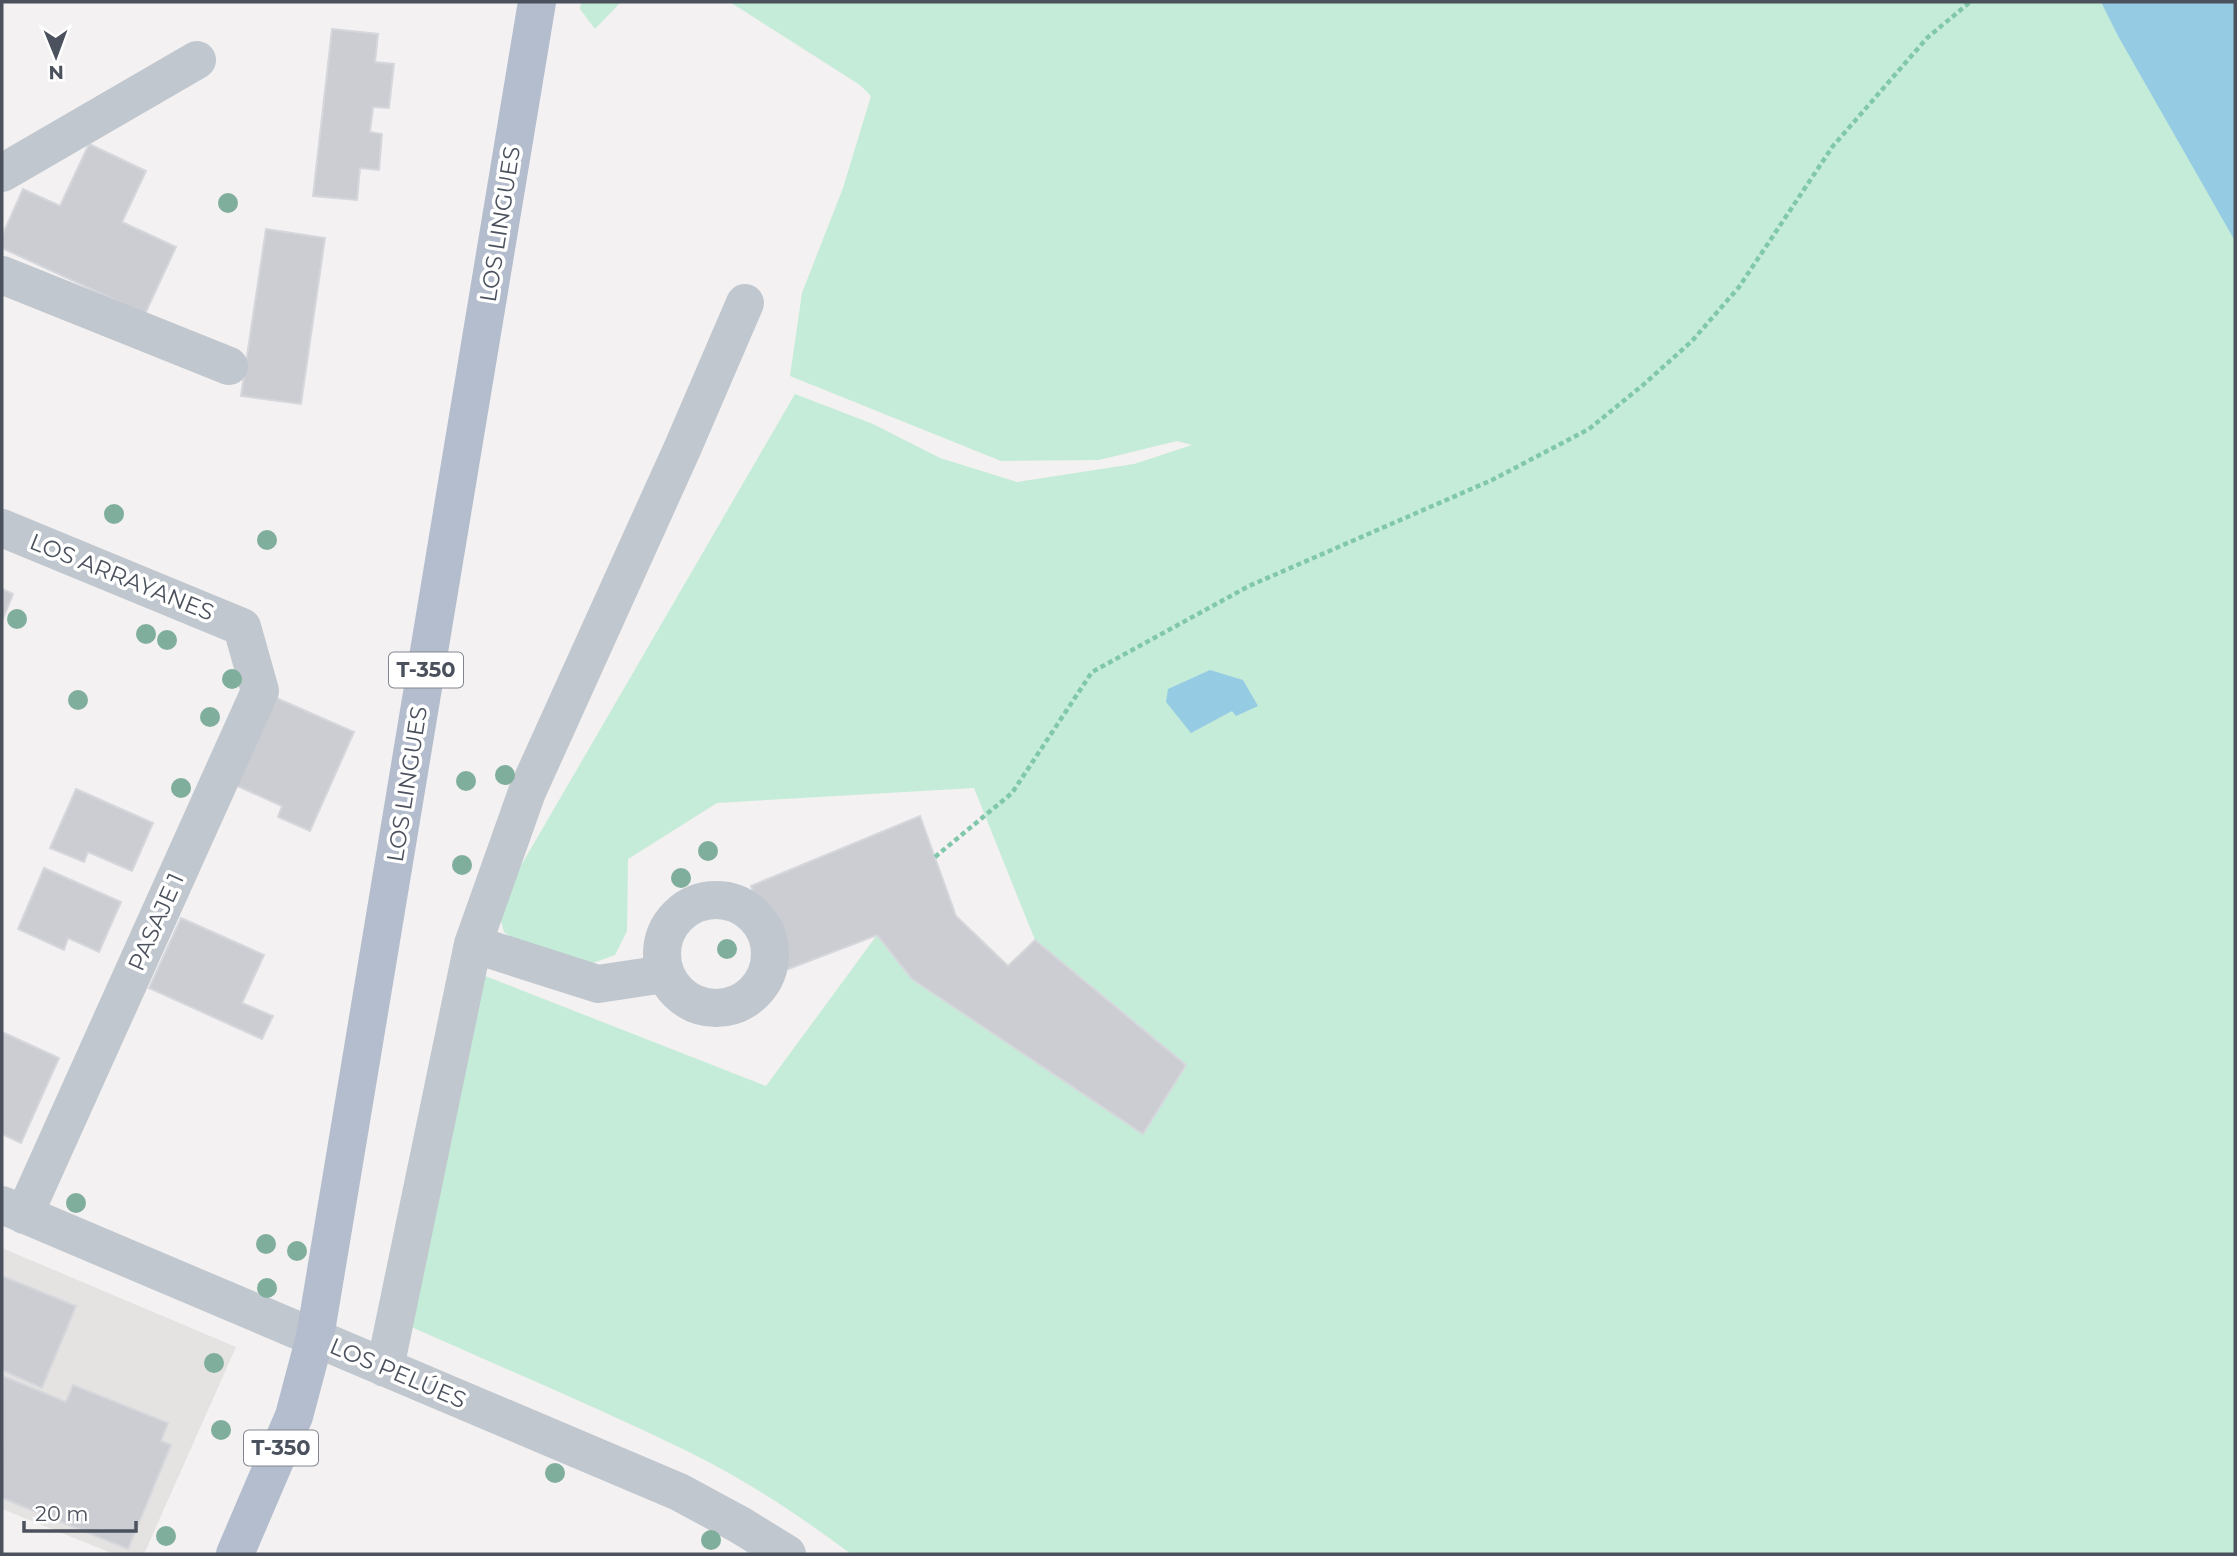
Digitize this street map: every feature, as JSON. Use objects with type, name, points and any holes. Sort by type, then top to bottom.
[{"type":"main road","name":"LOS LINGUES","points":[[235,1554],[294,1416],[315,1337],[537,2]]},
{"type":"street","points":[[2,173],[197,60]]},
{"type":"street","points":[[2,275],[229,366]]},
{"type":"street","points":[[385,1368],[473,944],[527,792],[683,447],[744,303]]},
{"type":"street","name":"LOS ARRAYANES","points":[[2,528],[242,627]]},
{"type":"street","name":"PASAJE 1","points":[[13,1210],[260,691],[242,627]]},
{"type":"street","points":[[473,944],[598,984],[664,974]]},
{"type":"street","name":"LOS PELÚES","points":[[13,1210],[679,1492],[787,1554]]},
{"type":"path","points":[[935,857],[1012,793],[1092,672],[1249,586],[1492,480],[1589,429],[1643,385],[1692,341],[1739,287],[1833,146],[1927,38],[1970,2]]},
{"type":"shaded area","points":[[2,1248],[236,1347],[144,1554],[114,1554],[2,1509]]},
{"type":"green space","points":[[581,2],[621,2],[595,29],[580,9]]},
{"type":"green space","points":[[730,2],[2235,2],[2235,1554],[851,1554],[772,1499],[689,1452],[407,1325],[480,974],[766,1086],[877,935],[912,979],[1143,1134],[1186,1065],[1035,940],[974,788],[717,803],[628,859],[627,931],[615,955],[590,964],[541,960],[504,932],[497,907],[795,394],[873,424],[940,458],[1017,482],[1134,464],[1192,445],[1177,441],[1099,460],[1001,461],[790,376],[802,293],[843,188],[871,96],[860,85]]},
{"type":"water","points":[[2101,2],[2235,2],[2235,241],[2118,36]]},
{"type":"water","points":[[1210,670],[1243,680],[1258,706],[1236,716],[1232,711],[1191,733],[1166,702],[1168,689]]},
{"type":"building","points":[[332,29],[378,34],[375,62],[394,64],[389,108],[373,107],[370,132],[382,134],[379,170],[360,168],[357,200],[313,196]]},
{"type":"building","points":[[89,144],[146,171],[122,222],[176,247],[145,314],[2,248],[2,236],[23,189],[60,206]]},
{"type":"building","points":[[266,229],[325,238],[301,404],[241,396]]},
{"type":"building","points":[[2,589],[13,594],[2,621]]},
{"type":"building","points":[[274,697],[354,732],[310,831],[278,817],[282,806],[235,785]]},
{"type":"building","points":[[76,789],[153,823],[132,871],[88,852],[84,862],[50,848]]},
{"type":"building","points":[[920,816],[956,916],[1008,966],[1035,940],[1186,1065],[1143,1134],[912,979],[877,935],[786,970],[751,886]]},
{"type":"building","points":[[44,868],[121,902],[99,952],[68,938],[64,950],[18,929]]},
{"type":"building","points":[[181,918],[264,955],[242,1003],[273,1016],[262,1039],[149,988]]},
{"type":"building","points":[[2,1032],[59,1058],[21,1143],[2,1134]]},
{"type":"building","points":[[2,1276],[76,1306],[42,1388],[2,1370]]},
{"type":"building","points":[[3,1376],[66,1402],[73,1385],[168,1423],[161,1441],[171,1445],[128,1549],[2,1498]]}]
